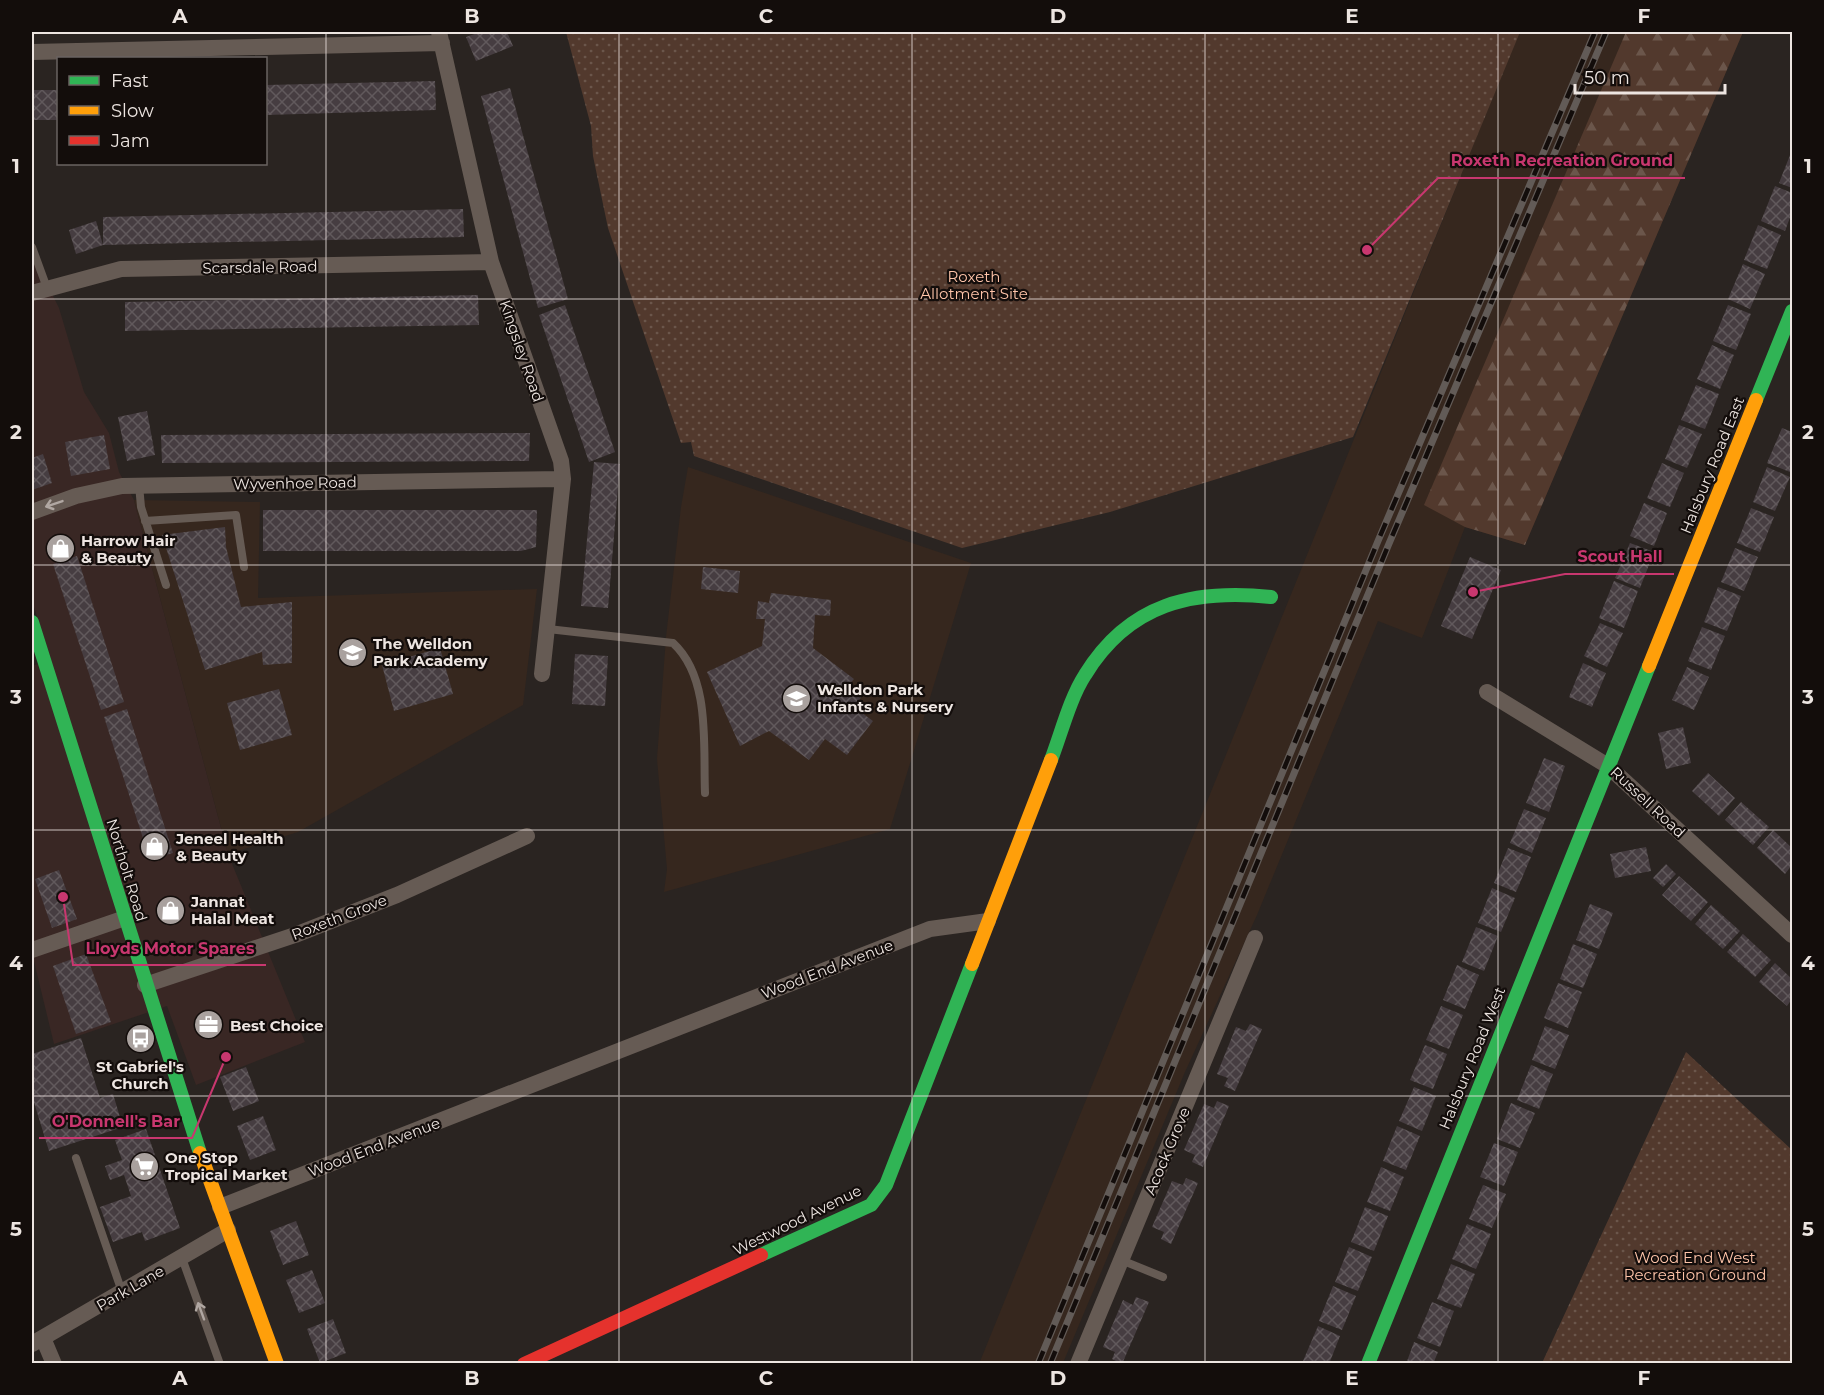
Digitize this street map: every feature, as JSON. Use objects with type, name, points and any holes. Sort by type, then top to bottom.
[{"type":"street","points":[[32,52],[441,37]]},
{"type":"street","name":"Kingsley Road","points":[[441,37],[491,262],[561,461],[563,479],[542,674]]},
{"type":"street","name":"Scarsdale Road","points":[[39,291],[121,269],[491,262]]},
{"type":"street","name":"Halsbury Road East","points":[[1608,766],[1792,311]]},
{"type":"street","name":"Wyvenhoe Road","points":[[32,512],[76,496],[122,486],[563,479]]},
{"type":"street","points":[[988,921],[1084,676],[1103,648],[1139,617],[1185,596],[1232,591],[1271,597]]},
{"type":"street","name":"Northolt Road","points":[[32,622],[203,1162],[277,1364]]},
{"type":"street","name":"Russell Road","points":[[1487,692],[1608,766],[1792,935]]},
{"type":"street","name":"Halsbury Road West","points":[[1368,1364],[1608,766]]},
{"type":"street","name":"Roxeth Grove","points":[[146,985],[295,935],[377,903],[527,836]]},
{"type":"street","points":[[32,950],[125,918]]},
{"type":"street","name":"Wood End Avenue","points":[[220,1207],[930,929],[988,921]]},
{"type":"street","name":"Westwood Avenue","points":[[524,1364],[872,1205],[886,1185],[988,921]]},
{"type":"street","name":"Acock Grove","points":[[1078,1364],[1255,938]]},
{"type":"street","name":"Park Lane","points":[[37,1341],[228,1230]]},
{"type":"street","points":[[37,1341],[54,1364]]},
{"type":"lane","points":[[32,247],[39,291]]},
{"type":"lane","points":[[139,485],[145,521],[166,585]]},
{"type":"lane","points":[[145,521],[236,515],[244,567]]},
{"type":"lane","points":[[548,629],[673,643],[685,654],[700,696],[705,793]]},
{"type":"lane","points":[[76,1158],[122,1292]]},
{"type":"lane","points":[[182,1258],[220,1364]]},
{"type":"lane","points":[[1121,1260],[1163,1277]]},
{"type":"shaded area","points":[[1519,32],[1743,32],[1525,545],[1465,527],[1422,638],[1378,621],[1257,915],[1185,1072],[1063,1363],[979,1364]]},
{"type":"shaded area","points":[[32,254],[59,308],[84,392],[109,433],[119,472],[134,500],[228,854],[305,1042],[196,1085],[167,1006],[54,1044],[32,953],[32,666],[51,659],[32,601]]},
{"type":"shaded area","name":"Welldon Park Infants & Nursery","points":[[688,467],[971,563],[890,829],[664,892],[667,869],[657,759],[666,637],[681,507]]},
{"type":"shaded area","name":"The Welldon Park Academy","points":[[134,500],[260,502],[258,598],[537,589],[523,705],[298,832],[228,854]]},
{"type":"green space","name":"Roxeth Allotment Site","points":[[566,32],[1520,32],[1353,437],[1110,512],[962,548],[694,456],[691,442],[681,443],[608,228],[593,156],[591,126]]},
{"type":"green space","points":[[1626,32],[1743,32],[1525,545],[1465,527],[1424,505]]},
{"type":"green space","name":"Wood End West Recreation Ground","points":[[1686,1052],[1792,1150],[1792,1363],[1542,1363]]},
{"type":"building","points":[[480,32],[507,32],[513,46],[476,61],[466,37]]},
{"type":"building","points":[[435,81],[436,110],[267,115],[267,85]]},
{"type":"building","points":[[510,88],[568,299],[538,308],[481,96]]},
{"type":"building","points":[[32,90],[57,90],[57,120],[32,120]]},
{"type":"building","points":[[1792,150],[1792,188],[1779,183]]},
{"type":"building","points":[[1775,186],[1792,193],[1792,212],[1785,231],[1761,221]]},
{"type":"building","points":[[463,209],[464,237],[103,245],[103,217]]},
{"type":"building","points":[[96,221],[103,245],[76,254],[69,230]]},
{"type":"building","points":[[1758,225],[1781,235],[1767,269],[1744,260]]},
{"type":"building","points":[[1743,264],[1765,274],[1750,309],[1728,299]]},
{"type":"building","points":[[478,295],[479,325],[125,331],[125,302]]},
{"type":"building","points":[[565,305],[615,452],[589,462],[539,315]]},
{"type":"building","points":[[1728,305],[1751,314],[1736,350],[1713,341]]},
{"type":"building","points":[[1712,345],[1734,355],[1720,389],[1697,379]]},
{"type":"building","points":[[1696,385],[1719,394],[1705,429],[1681,420]]},
{"type":"building","points":[[147,411],[155,455],[127,461],[118,417]]},
{"type":"building","points":[[1679,425],[1702,434],[1687,468],[1665,459]]},
{"type":"building","points":[[1782,428],[1792,432],[1790,472],[1767,463]]},
{"type":"building","points":[[530,433],[529,461],[162,463],[161,435]]},
{"type":"building","points":[[104,435],[110,469],[71,476],[65,442]]},
{"type":"building","points":[[43,454],[52,483],[32,490],[32,458]]},
{"type":"building","points":[[594,462],[620,464],[608,608],[581,606]]},
{"type":"building","points":[[1662,463],[1684,473],[1670,507],[1647,498]]},
{"type":"building","points":[[1767,467],[1790,477],[1775,511],[1753,502]]},
{"type":"building","points":[[1644,503],[1667,513],[1654,546],[1630,536]]},
{"type":"building","points":[[1751,508],[1774,517],[1760,552],[1737,543]]},
{"type":"building","points":[[263,510],[537,510],[536,547],[521,551],[263,551]]},
{"type":"building","points":[[225,527],[226,547],[241,607],[292,602],[292,663],[263,665],[262,652],[205,670],[162,535]]},
{"type":"building","points":[[1630,543],[1654,552],[1640,588],[1615,578]]},
{"type":"building","points":[[1735,548],[1758,557],[1744,591],[1721,582]]},
{"type":"building","points":[[77,556],[124,702],[101,710],[53,564]]},
{"type":"building","points":[[1470,557],[1501,570],[1472,639],[1441,626]]},
{"type":"building","points":[[703,567],[740,571],[738,593],[701,589]]},
{"type":"building","points":[[1614,581],[1638,591],[1624,628],[1599,618]]},
{"type":"building","points":[[1718,587],[1741,596],[1727,631],[1704,622]]},
{"type":"building","points":[[771,593],[831,600],[830,616],[815,615],[813,648],[854,679],[848,686],[862,696],[854,707],[873,721],[847,755],[825,739],[809,760],[769,731],[740,746],[707,672],[762,646],[765,619],[756,619],[758,601],[769,603]]},
{"type":"building","points":[[1600,623],[1623,633],[1607,667],[1584,656]]},
{"type":"building","points":[[1702,627],[1725,636],[1711,670],[1688,661]]},
{"type":"building","points":[[440,648],[453,694],[394,711],[382,665]]},
{"type":"building","points":[[575,654],[608,656],[605,706],[572,704]]},
{"type":"building","points":[[1583,663],[1606,673],[1592,707],[1569,697]]},
{"type":"building","points":[[1687,667],[1709,677],[1694,710],[1672,700]]},
{"type":"building","points":[[279,689],[292,735],[240,750],[227,703]]},
{"type":"building","points":[[127,709],[173,853],[150,860],[104,717]]},
{"type":"building","points":[[1683,727],[1691,763],[1666,769],[1658,733]]},
{"type":"building","points":[[1544,758],[1565,766],[1549,812],[1526,803]]},
{"type":"building","points":[[1708,773],[1735,798],[1719,816],[1692,791]]},
{"type":"building","points":[[1741,802],[1769,827],[1753,845],[1725,820]]},
{"type":"building","points":[[1524,809],[1546,818],[1532,853],[1510,843]]},
{"type":"building","points":[[1773,830],[1792,848],[1792,865],[1785,874],[1757,848]]},
{"type":"building","points":[[1646,847],[1651,871],[1615,878],[1610,854]]},
{"type":"building","points":[[1508,848],[1531,857],[1516,892],[1494,883]]},
{"type":"building","points":[[1666,864],[1676,874],[1663,887],[1653,878]]},
{"type":"building","points":[[59,870],[77,919],[52,928],[35,879]]},
{"type":"building","points":[[1679,876],[1708,902],[1691,921],[1662,895]]},
{"type":"building","points":[[1492,888],[1515,898],[1501,932],[1478,923]]},
{"type":"building","points":[[1590,904],[1613,913],[1599,949],[1576,940]]},
{"type":"building","points":[[1711,905],[1740,931],[1723,949],[1695,924]]},
{"type":"building","points":[[1476,927],[1498,936],[1484,971],[1462,962]]},
{"type":"building","points":[[1743,934],[1771,960],[1755,977],[1727,952]]},
{"type":"building","points":[[1573,944],[1597,954],[1583,988],[1560,979]]},
{"type":"building","points":[[86,954],[111,1022],[76,1034],[53,966]]},
{"type":"building","points":[[1775,963],[1792,979],[1792,999],[1787,1006],[1759,982]]},
{"type":"building","points":[[1457,965],[1479,975],[1465,1009],[1443,1000]]},
{"type":"building","points":[[1558,983],[1582,992],[1568,1028],[1544,1018]]},
{"type":"building","points":[[1441,1006],[1463,1015],[1449,1049],[1426,1040]]},
{"type":"building","points":[[1250,1024],[1262,1029],[1235,1091],[1224,1086],[1228,1078],[1217,1074],[1236,1027],[1246,1031]]},
{"type":"building","points":[[1545,1026],[1569,1035],[1555,1069],[1532,1060]]},
{"type":"building","points":[[81,1038],[100,1098],[113,1094],[123,1127],[49,1151],[32,1096],[32,1054]]},
{"type":"building","points":[[1425,1045],[1447,1054],[1433,1089],[1410,1080]]},
{"type":"building","points":[[1531,1065],[1553,1074],[1539,1109],[1517,1100]]},
{"type":"building","points":[[246,1067],[259,1101],[233,1111],[220,1077]]},
{"type":"building","points":[[1414,1087],[1436,1096],[1422,1131],[1399,1121]]},
{"type":"building","points":[[1217,1101],[1229,1106],[1203,1167],[1192,1162],[1195,1155],[1184,1150],[1204,1104],[1214,1108]]},
{"type":"building","points":[[1511,1103],[1535,1113],[1520,1148],[1497,1139]]},
{"type":"building","points":[[263,1116],[276,1150],[250,1160],[237,1126]]},
{"type":"building","points":[[1397,1126],[1420,1136],[1406,1170],[1383,1161]]},
{"type":"building","points":[[146,1129],[180,1228],[145,1241],[142,1232],[113,1242],[100,1207],[131,1196],[124,1175],[110,1180],[105,1166],[122,1160],[115,1140]]},
{"type":"building","points":[[1494,1143],[1518,1152],[1504,1186],[1480,1177]]},
{"type":"building","points":[[1381,1167],[1404,1177],[1390,1211],[1367,1202]]},
{"type":"building","points":[[1186,1178],[1198,1183],[1171,1244],[1161,1239],[1164,1232],[1152,1227],[1172,1181],[1183,1185]]},
{"type":"building","points":[[1483,1185],[1506,1194],[1492,1228],[1469,1219]]},
{"type":"building","points":[[1365,1207],[1388,1216],[1374,1251],[1351,1242]]},
{"type":"building","points":[[296,1221],[309,1255],[283,1265],[270,1231]]},
{"type":"building","points":[[1467,1224],[1491,1234],[1476,1269],[1452,1259]]},
{"type":"building","points":[[1349,1247],[1372,1257],[1358,1291],[1335,1282]]},
{"type":"building","points":[[1451,1264],[1475,1274],[1461,1308],[1437,1299]]},
{"type":"building","points":[[312,1270],[325,1303],[299,1313],[286,1280]]},
{"type":"building","points":[[1333,1286],[1356,1296],[1342,1330],[1319,1321]]},
{"type":"building","points":[[1136,1297],[1149,1302],[1122,1364],[1112,1359],[1115,1352],[1103,1347],[1123,1300],[1133,1305]]},
{"type":"building","points":[[1432,1302],[1454,1311],[1440,1347],[1417,1338]]},
{"type":"building","points":[[333,1319],[346,1353],[320,1363],[307,1329]]},
{"type":"building","points":[[1318,1326],[1340,1336],[1329,1364],[1303,1361]]},
{"type":"building","points":[[1414,1342],[1438,1352],[1433,1364],[1406,1364]]},
{"type":"railway","points":[[1038,1364],[1378,541],[1595,32]]},
{"type":"railway","points":[[1050,1364],[1388,546],[1606,32]]},
{"type":"traffic: fast","points":[[1756,400],[1792,311]]},
{"type":"traffic: fast","points":[[1051,760],[1070,705],[1080,684],[1102,651],[1122,631],[1165,606],[1189,599],[1242,595],[1271,597]]},
{"type":"traffic: fast","points":[[32,622],[200,1153]]},
{"type":"traffic: fast","points":[[1368,1364],[1649,666]]},
{"type":"traffic: fast","points":[[761,1255],[871,1205],[886,1185],[972,964]]},
{"type":"traffic: slow","points":[[1649,666],[1756,400]]},
{"type":"traffic: slow","points":[[972,964],[1051,760]]},
{"type":"traffic: slow","points":[[200,1153],[277,1364]]},
{"type":"traffic: jam","points":[[524,1364],[761,1255]]},
{"type":"place","name":"Roxeth Recreation Ground","points":[[1367,250]]},
{"type":"place","name":"Harrow Hair & Beauty","points":[[60,549]]},
{"type":"place","name":"Scout Hall","points":[[1473,592]]},
{"type":"place","name":"The Welldon Park Academy","points":[[352,652]]},
{"type":"place","name":"Welldon Park Infants & Nursery","points":[[796,698]]},
{"type":"place","name":"Jeneel Health & Beauty","points":[[155,847]]},
{"type":"place","name":"Lloyds Motor Spares","points":[[63,897]]},
{"type":"place","name":"Jannat Halal Meat","points":[[170,910]]},
{"type":"place","name":"Best Choice","points":[[209,1025]]},
{"type":"place","name":"St Gabriel's Church","points":[[140,1039]]},
{"type":"place","name":"O'Donnell's Bar","points":[[226,1057]]},
{"type":"place","name":"One Stop Tropical Market","points":[[144,1166]]}]
